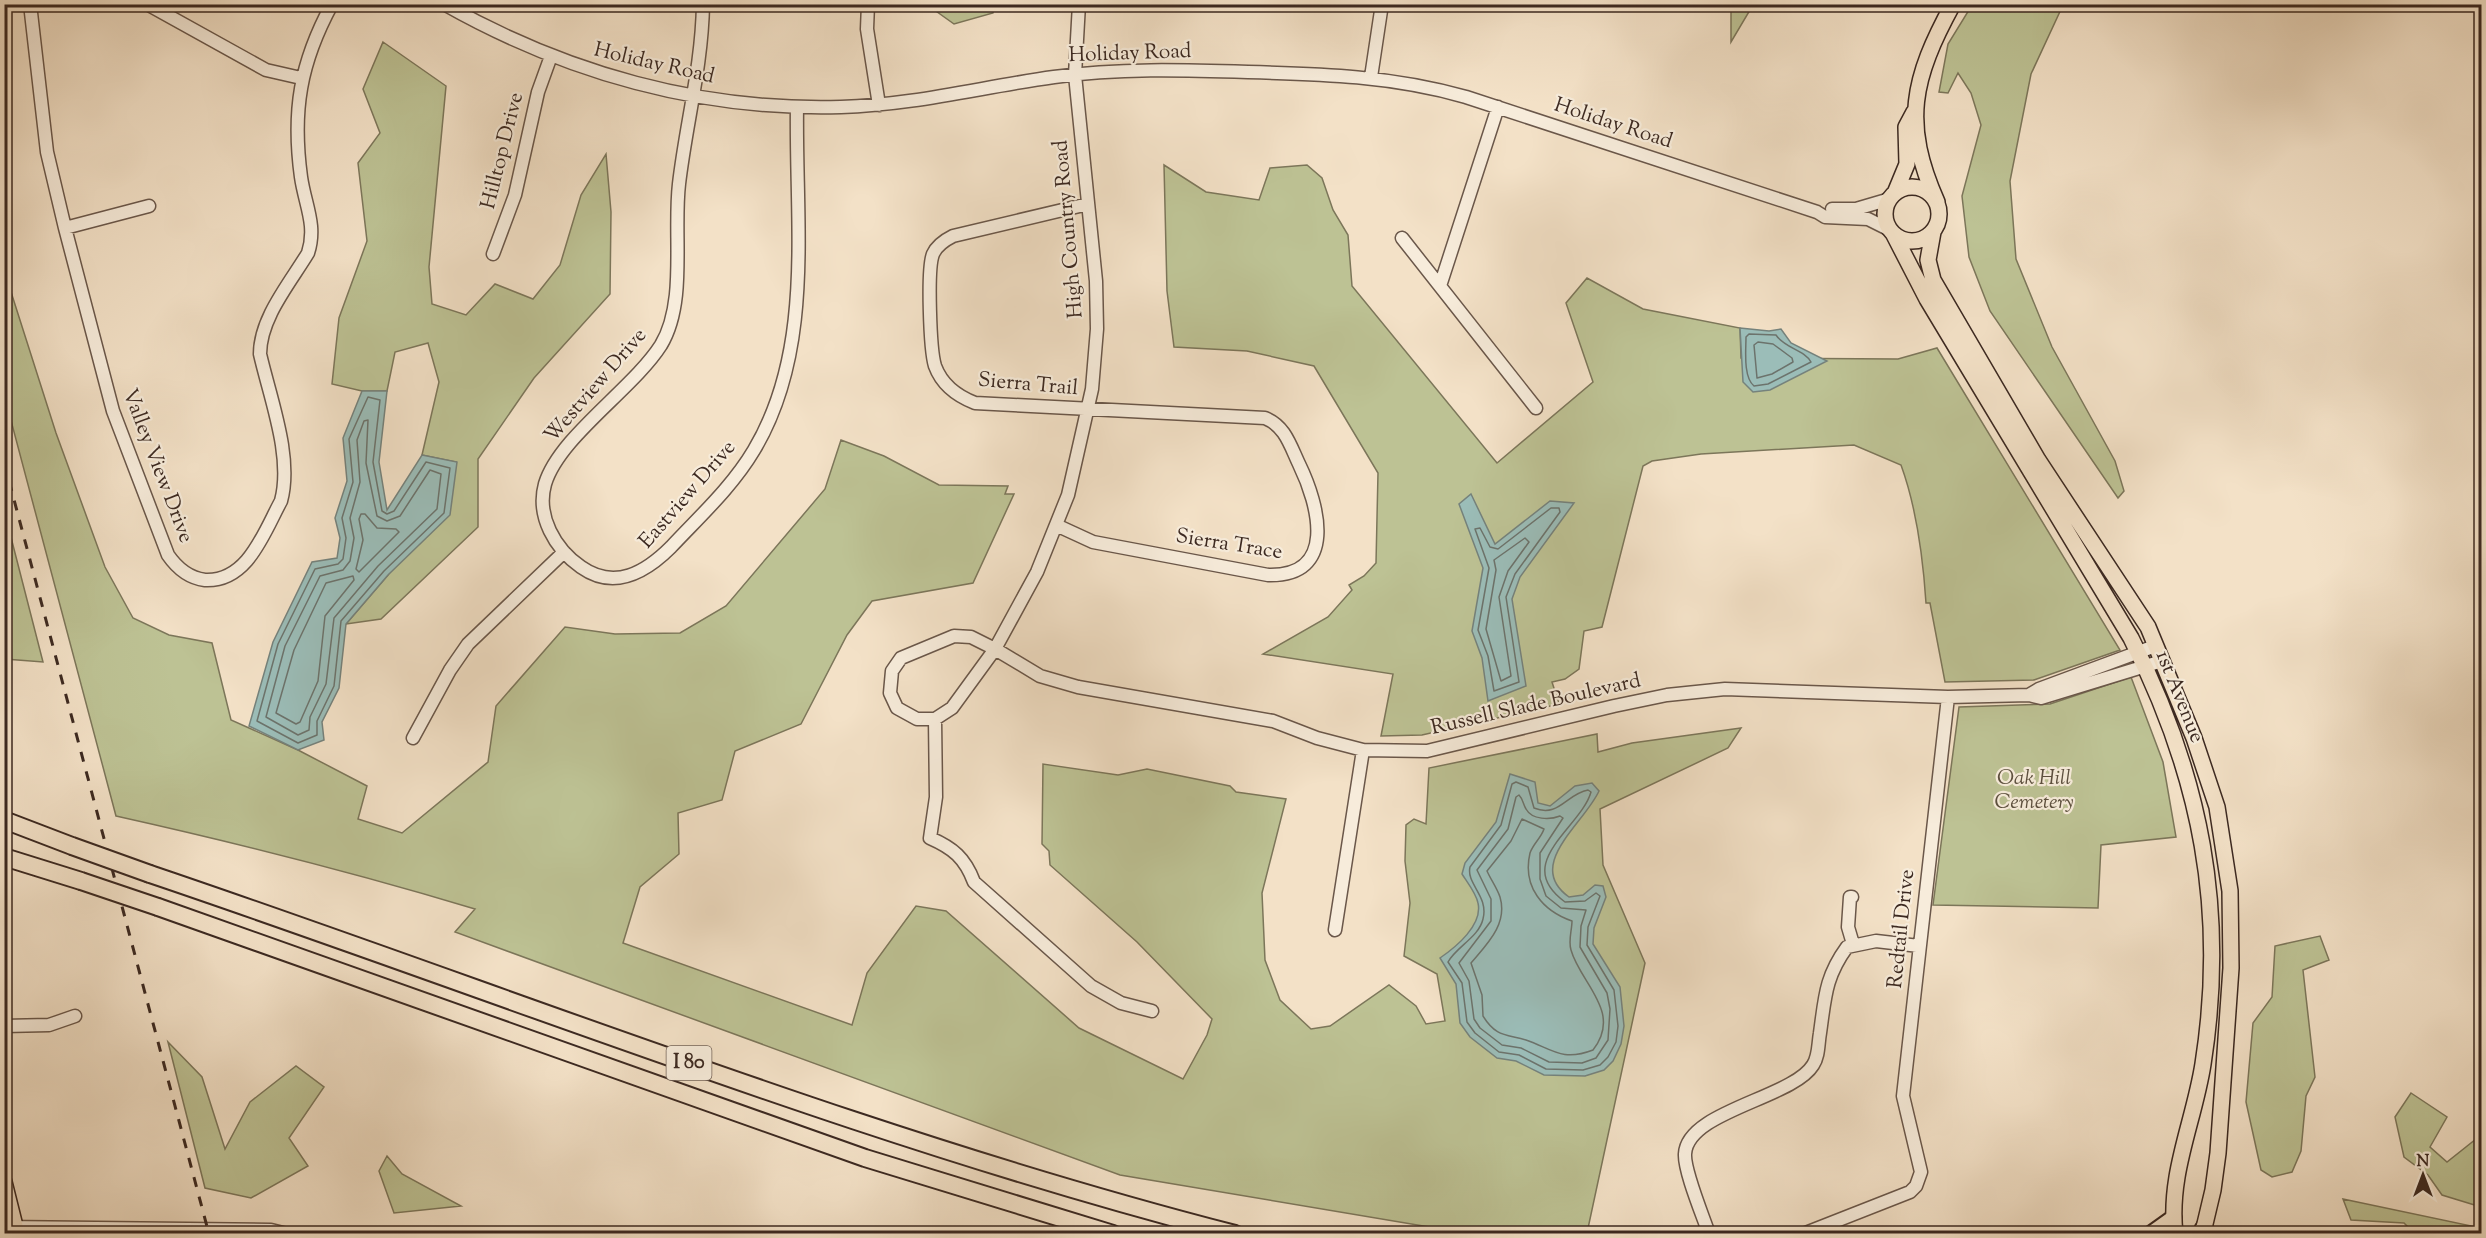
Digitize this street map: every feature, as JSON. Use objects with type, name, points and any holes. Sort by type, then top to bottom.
[{"type":"highway","name":"I 80","points":[[4,820],[150,874],[871,1127],[1039,1180],[1235,1233]]},
{"type":"highway","name":"I 80","points":[[4,857],[158,907],[865,1158],[1113,1233]]},
{"type":"highway","points":[[2152,1233],[2174,1226]]},
{"type":"main road","points":[[1914,112],[1906,127],[1907,164],[1885,215],[1892,232],[1902,239],[1918,241],[1933,232],[1940,218],[1937,202],[1922,166],[1914,112],[1918,85],[1941,27],[1953,4]]},
{"type":"main road","points":[[1892,196],[1902,189],[1918,188],[1932,195],[1937,202]]},
{"type":"main road","name":"1st Avenue","points":[[1892,232],[1927,299],[2142,660],[2183,761],[2201,828],[2213,949],[2208,1029],[2199,1090],[2186,1132],[2175,1185],[2174,1226]]},
{"type":"main road","name":"1st Avenue","points":[[1933,232],[1928,249],[1929,270],[1943,299],[2038,460],[2148,627],[2194,738],[2217,807],[2230,891],[2231,968],[2218,1153],[2203,1232]]},
{"type":"main road","points":[[4,1182],[12,1229]]},
{"type":"street","name":"Valley View Drive","points":[[30,4],[47,152],[113,411],[168,555],[182,571],[203,579],[226,577],[241,568],[248,560],[281,501],[284,489],[284,461],[260,354],[260,342],[268,319],[308,253],[311,242],[312,216],[301,179],[297,135],[301,78],[312,44],[332,4]]},
{"type":"street","points":[[147,4],[266,70],[301,78]]},
{"type":"street","name":"Holiday Road","points":[[444,4],[551,56],[620,80],[693,96],[797,107],[879,105],[1075,75],[1179,70],[1371,77],[1437,88],[1817,212],[1825,217],[1868,219],[1892,232]]},
{"type":"street","name":"Westview Drive","points":[[564,552],[549,531],[544,512],[544,493],[550,472],[562,454],[650,361],[670,327],[676,287],[679,184],[702,45],[703,4]]},
{"type":"street","points":[[868,4],[867,29],[879,105]]},
{"type":"street","name":"High Country Road","points":[[935,719],[952,708],[995,649],[1037,572],[1068,495],[1088,409],[1097,329],[1096,281],[1075,75],[1079,4]]},
{"type":"street","points":[[1371,77],[1382,4]]},
{"type":"street","name":"Hilltop Drive","points":[[493,254],[514,195],[538,92],[551,56]]},
{"type":"street","name":"Eastview Drive","points":[[564,552],[583,569],[602,576],[625,578],[648,568],[735,478],[769,421],[793,348],[796,307],[797,107]]},
{"type":"street","points":[[1440,286],[1498,107]]},
{"type":"street","name":"Holiday Road","points":[[1817,212],[1856,209],[1892,196]]},
{"type":"street","name":"Sierra Trail","points":[[1088,204],[943,240],[931,262],[931,350],[936,367],[952,390],[961,398],[975,402],[1088,409]]},
{"type":"street","points":[[65,228],[149,206]]},
{"type":"street","points":[[1402,238],[1536,408]]},
{"type":"street","name":"Sierra Trace","points":[[1056,525],[1093,542],[1269,575],[1288,575],[1301,569],[1311,559],[1316,545],[1317,507],[1282,429],[1271,420],[1088,409]]},
{"type":"street","points":[[413,738],[450,670],[468,644],[564,552]]},
{"type":"street","name":"Russell Slade Boulevard","points":[[935,719],[917,719],[897,708],[890,693],[892,671],[901,658],[954,636],[971,637],[1040,676],[1078,687],[1273,721],[1317,738],[1363,750],[1427,751],[1667,695],[1725,689],[1948,697],[2029,695],[2039,688],[2142,660],[2162,661]]},
{"type":"street","name":"Russell Slade Boulevard","points":[[2142,660],[2155,646]]},
{"type":"street","name":"Redtail Drive","points":[[1803,1233],[1910,1191],[1920,1179],[1920,1164],[1903,1096],[1948,697]]},
{"type":"street","points":[[935,719],[936,797],[930,838],[953,848],[968,866],[974,882],[1091,986],[1121,1004],[1152,1011]]},
{"type":"street","points":[[1335,930],[1363,750]]},
{"type":"street","points":[[1852,897],[1848,927],[1853,944]]},
{"type":"street","points":[[1709,1233],[1685,1159],[1687,1144],[1700,1131],[1727,1113],[1781,1088],[1808,1071],[1817,1057],[1828,978],[1847,947],[1876,941],[1919,946]]},
{"type":"street","points":[[4,1026],[49,1024],[75,1016]]},
{"type":"street","points":[[12,1229],[271,1230],[287,1233]]},
{"type":"green space","points":[[934,4],[994,5],[993,13],[954,24],[933,9]]},
{"type":"green space","points":[[1731,5],[1753,5],[1731,42]]},
{"type":"green space","points":[[1972,5],[2063,5],[2031,74],[2010,181],[2016,259],[2052,347],[2115,461],[2124,491],[2118,498],[1990,311],[1969,257],[1962,196],[1981,125],[1971,93],[1958,73],[1948,93],[1939,92],[1948,44]]},
{"type":"green space","points":[[383,42],[446,86],[429,267],[432,304],[466,315],[495,284],[533,299],[560,265],[581,195],[606,154],[611,212],[610,294],[534,378],[478,459],[478,527],[381,619],[346,624],[388,575],[456,462],[422,455],[439,382],[428,343],[395,352],[387,391],[362,391],[332,384],[339,318],[367,241],[358,163],[380,133],[363,89]]},
{"type":"green space","points":[[1164,165],[1206,192],[1259,200],[1270,168],[1307,165],[1322,178],[1333,210],[1348,235],[1352,286],[1497,463],[1593,382],[1566,303],[1587,278],[1643,309],[1740,328],[1741,358],[1898,359],[1937,348],[2120,650],[2034,680],[1945,682],[1930,603],[1926,603],[1915,516],[1901,465],[1854,445],[1701,454],[1652,461],[1643,466],[1602,627],[1584,631],[1579,669],[1565,679],[1552,682],[1559,704],[1422,735],[1381,736],[1393,674],[1263,654],[1328,617],[1352,590],[1349,585],[1364,576],[1376,563],[1378,473],[1314,366],[1247,351],[1174,347],[1167,291]]},
{"type":"green space","points":[[4,270],[56,433],[105,567],[133,618],[169,635],[212,643],[231,720],[298,750],[367,786],[358,819],[402,833],[488,762],[496,706],[565,627],[615,634],[680,633],[726,606],[825,489],[841,440],[884,456],[939,485],[1008,486],[1005,494],[1014,494],[973,583],[872,601],[847,635],[801,724],[735,751],[722,800],[678,813],[679,854],[640,887],[623,943],[852,1025],[867,973],[916,906],[946,911],[1079,1028],[1183,1079],[1207,1035],[1212,1019],[1137,942],[1050,865],[1049,851],[1042,844],[1043,764],[1118,775],[1147,769],[1230,786],[1236,792],[1286,799],[1262,893],[1265,960],[1280,1000],[1311,1029],[1330,1026],[1389,985],[1416,1006],[1426,1024],[1445,1021],[1437,974],[1404,956],[1410,903],[1405,861],[1406,825],[1414,819],[1426,824],[1429,768],[1597,734],[1598,752],[1632,743],[1741,728],[1728,748],[1600,809],[1603,865],[1645,963],[1587,1233],[1465,1233],[1120,1175],[455,932],[475,909],[296,859],[116,816],[5,398]]},
{"type":"green space","points":[[5,514],[43,662],[5,659]]},
{"type":"green space","name":"Oak Hill Cemetery","points":[[2131,677],[2163,762],[2176,837],[2101,845],[2098,908],[1933,905],[1959,707],[2050,704]]},
{"type":"green space","points":[[2320,936],[2329,960],[2303,970],[2315,1077],[2306,1096],[2301,1151],[2292,1172],[2272,1177],[2261,1170],[2246,1102],[2253,1023],[2272,997],[2275,946]]},
{"type":"green space","points":[[168,1042],[202,1077],[225,1149],[250,1102],[296,1066],[324,1087],[289,1138],[308,1166],[251,1198],[205,1188]]},
{"type":"green space","points":[[2411,1093],[2447,1117],[2430,1147],[2447,1162],[2481,1135],[2481,1207],[2442,1195],[2428,1175],[2404,1157],[2395,1117]]},
{"type":"green space","points":[[387,1156],[402,1174],[461,1206],[394,1213],[379,1171]]},
{"type":"green space","points":[[2343,1199],[2481,1228],[2481,1233],[2414,1233],[2404,1223],[2351,1220]]},
{"type":"water","points":[[1740,328],[1769,331],[1781,329],[1791,343],[1827,361],[1770,390],[1753,392],[1743,382]]},
{"type":"water","points":[[362,391],[387,391],[379,462],[387,510],[422,455],[457,462],[450,515],[388,575],[346,624],[339,688],[322,722],[324,740],[298,750],[249,726],[273,642],[312,562],[337,558],[340,538],[335,518],[347,481],[343,438]]},
{"type":"water","points":[[1471,494],[1495,544],[1550,501],[1574,503],[1520,577],[1512,599],[1526,686],[1488,701],[1482,658],[1472,631],[1483,568],[1459,504]]},
{"type":"water","points":[[1510,774],[1535,782],[1538,803],[1550,806],[1575,786],[1592,783],[1599,791],[1562,844],[1555,858],[1553,872],[1557,885],[1569,897],[1583,895],[1595,885],[1603,886],[1606,897],[1594,928],[1593,944],[1620,987],[1624,1026],[1621,1044],[1613,1061],[1604,1070],[1585,1076],[1544,1075],[1516,1061],[1497,1058],[1470,1037],[1460,1023],[1456,984],[1440,958],[1467,935],[1476,919],[1477,899],[1462,874],[1465,863],[1496,822]]},
{"type":"railway","points":[[4,462],[209,1234]]}]
